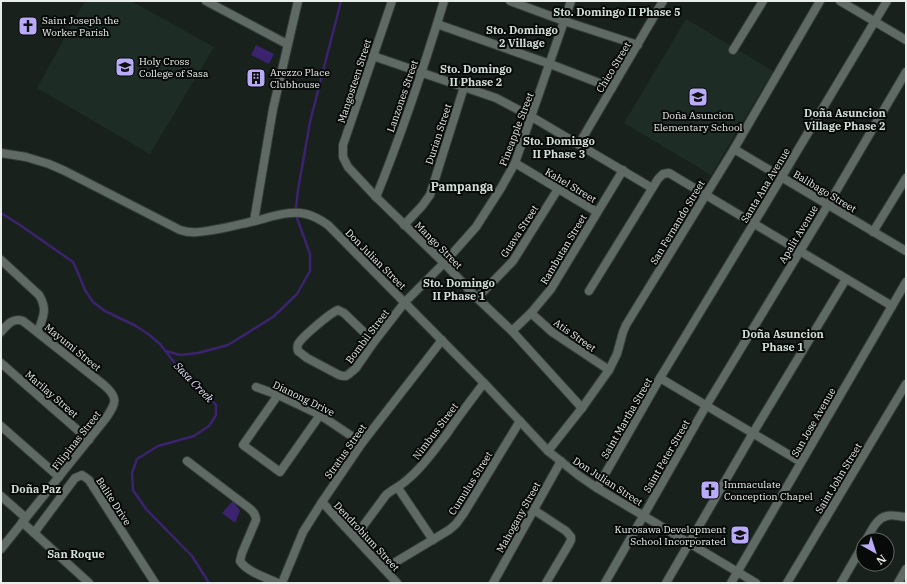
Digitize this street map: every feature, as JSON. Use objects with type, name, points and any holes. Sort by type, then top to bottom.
[{"type":"street","points":[[206,1],[287,44]]},
{"type":"street","points":[[254,221],[273,110],[298,1]]},
{"type":"street","name":"Mangosteen Street","points":[[348,167],[343,157],[343,145],[392,1]]},
{"type":"street","name":"Lanzones Street","points":[[376,197],[391,161],[444,1]]},
{"type":"street","points":[[510,1],[564,21],[638,45]]},
{"type":"street","name":"Pineapple Street","points":[[405,302],[444,263],[476,227],[515,163],[571,1]]},
{"type":"street","points":[[733,50],[763,1]]},
{"type":"street","name":"San Fernando Street","points":[[548,451],[582,408],[608,370],[617,354],[626,325],[734,149],[820,1]]},
{"type":"street","points":[[840,1],[906,40]]},
{"type":"street","name":"Santa Ana Avenue","points":[[660,378],[887,1]]},
{"type":"street","name":"Chico Street","points":[[579,144],[638,45],[661,2]]},
{"type":"street","points":[[437,24],[550,64],[612,88]]},
{"type":"street","points":[[373,56],[496,98],[579,144],[652,188]]},
{"type":"street","name":"Apalit Avenue","points":[[706,406],[828,205],[906,72]]},
{"type":"street","name":"Durian Street","points":[[404,225],[422,206],[430,194],[464,87]]},
{"type":"street","name":"Balibago Street","points":[[734,149],[906,251]]},
{"type":"street","name":"Don Julian Street","points":[[1,153],[26,157],[50,164],[180,230],[188,232],[216,229],[280,214],[305,214],[316,217],[328,225],[405,302],[548,451],[597,488],[756,583]]},
{"type":"street","name":"Kahel Street","points":[[515,163],[597,212]]},
{"type":"street","name":"Mango Street","points":[[348,167],[376,197],[512,331],[582,408]]},
{"type":"street","name":"Rambutan Street","points":[[512,331],[531,313],[551,289],[623,170]]},
{"type":"street","points":[[589,291],[658,179],[663,174],[669,173],[892,306]]},
{"type":"street","points":[[873,232],[906,178]]},
{"type":"street","name":"Guava Street","points":[[477,298],[513,261],[558,189]]},
{"type":"street","points":[[1,260],[39,295],[42,300],[45,310],[38,332]]},
{"type":"street","points":[[666,583],[753,433],[846,279]]},
{"type":"street","name":"San Jose Avenue","points":[[731,583],[906,282]]},
{"type":"street","name":"Bombil Street","points":[[374,342],[344,313],[338,310],[328,315],[298,344],[298,351],[307,358],[343,376],[349,374],[356,368],[405,302]]},
{"type":"street","name":"Atis Street","points":[[531,313],[552,332],[608,370]]},
{"type":"street","name":"Mayumi Street","points":[[1,332],[12,321],[23,321],[104,385],[114,396]]},
{"type":"street","name":"Stratus Street","points":[[282,583],[303,532],[322,502],[362,443],[442,340]]},
{"type":"street","name":"Marilay Street","points":[[1,363],[89,440]]},
{"type":"street","points":[[660,378],[801,462]]},
{"type":"street","name":"Saint Martha Street","points":[[597,488],[660,378]]},
{"type":"street","name":"Nimbus Street","points":[[355,537],[383,499],[391,491],[398,488],[409,479],[429,456],[484,383]]},
{"type":"street","name":"Saint John Street","points":[[787,583],[906,384]]},
{"type":"street","name":"Dianong Drive","points":[[256,387],[320,415],[362,443]]},
{"type":"street","name":"Filipinas Street","points":[[1,549],[106,418],[113,407],[114,396]]},
{"type":"street","points":[[278,396],[244,445],[280,472],[320,415]]},
{"type":"street","name":"Saint Peter Street","points":[[605,583],[706,406]]},
{"type":"street","name":"Cumulus Street","points":[[384,569],[449,530],[456,524],[520,421]]},
{"type":"street","points":[[1,426],[59,477]]},
{"type":"street","points":[[187,461],[249,508],[254,514],[256,520],[242,552],[240,561],[243,566],[248,569],[278,583]]},
{"type":"street","name":"Mahogany Street","points":[[493,583],[561,461]]},
{"type":"street","name":"Balite Drive","points":[[34,533],[75,478],[82,475],[89,480],[155,583]]},
{"type":"street","points":[[398,488],[433,540]]},
{"type":"street","points":[[1,496],[34,533],[89,583]]},
{"type":"street","name":"Dendrobium Street","points":[[322,502],[398,583]]},
{"type":"street","points":[[534,510],[566,531],[571,537],[569,544],[546,583]]},
{"type":"street","points":[[871,532],[882,518],[887,515],[906,517]]},
{"type":"street","points":[[841,583],[855,559]]},
{"type":"street","points":[[898,583],[906,569]]},
{"type":"shaded area","name":"Holy Cross College of Sasa","points":[[85,1],[131,1],[214,47],[150,154],[37,88]]},
{"type":"shaded area","name":"Doña Asuncion Elementary School","points":[[686,19],[773,71],[711,175],[624,123]]},
{"type":"shaded area","points":[[256,45],[274,54],[269,64],[251,55]]},
{"type":"shaded area","points":[[233,501],[240,511],[235,523],[222,513]]},
{"type":"waterway","points":[[296,208],[310,122],[341,1]]},
{"type":"waterway","name":"Sasa Creek","points":[[1,213],[73,262],[85,290],[93,302],[105,311],[136,326],[160,344],[174,362],[216,405],[216,415],[209,426],[194,436],[158,446],[137,459],[132,473],[133,490],[146,509],[192,556],[209,583]]},
{"type":"waterway","points":[[166,351],[180,355],[198,353],[228,345],[273,317],[297,294],[310,271],[310,254],[297,218]]},
{"type":"place","name":"Saint Joseph the Worker Parish","points":[[28,26]]},
{"type":"place","name":"Holy Cross College of Sasa","points":[[125,67]]},
{"type":"place","name":"Arezzo Place Clubhouse","points":[[256,78]]},
{"type":"place","name":"Doña Asuncion Elementary School","points":[[698,97]]},
{"type":"place","name":"Immaculate Conception Chapel","points":[[710,490]]},
{"type":"place","name":"Kurosawa Development School Incorporated","points":[[740,535]]},
{"type":"district","name":"Sto. Domingo II Phase 5","points":[[617,12]]},
{"type":"district","name":"Sto. Domingo 2 Village","points":[[522,36]]},
{"type":"district","name":"Sto. Domingo II Phase 2","points":[[476,75]]},
{"type":"district","name":"Doña Asuncion Village Phase 2","points":[[845,119]]},
{"type":"district","name":"Sto. Domingo II Phase 3","points":[[559,147]]},
{"type":"district","name":"Pampanga","points":[[462,187]]},
{"type":"district","name":"Sto. Domingo II Phase 1","points":[[459,289]]},
{"type":"district","name":"Doña Asuncion Phase 1","points":[[783,340]]},
{"type":"district","name":"Doña Paz","points":[[36,489]]},
{"type":"district","name":"San Roque","points":[[76,554]]}]
